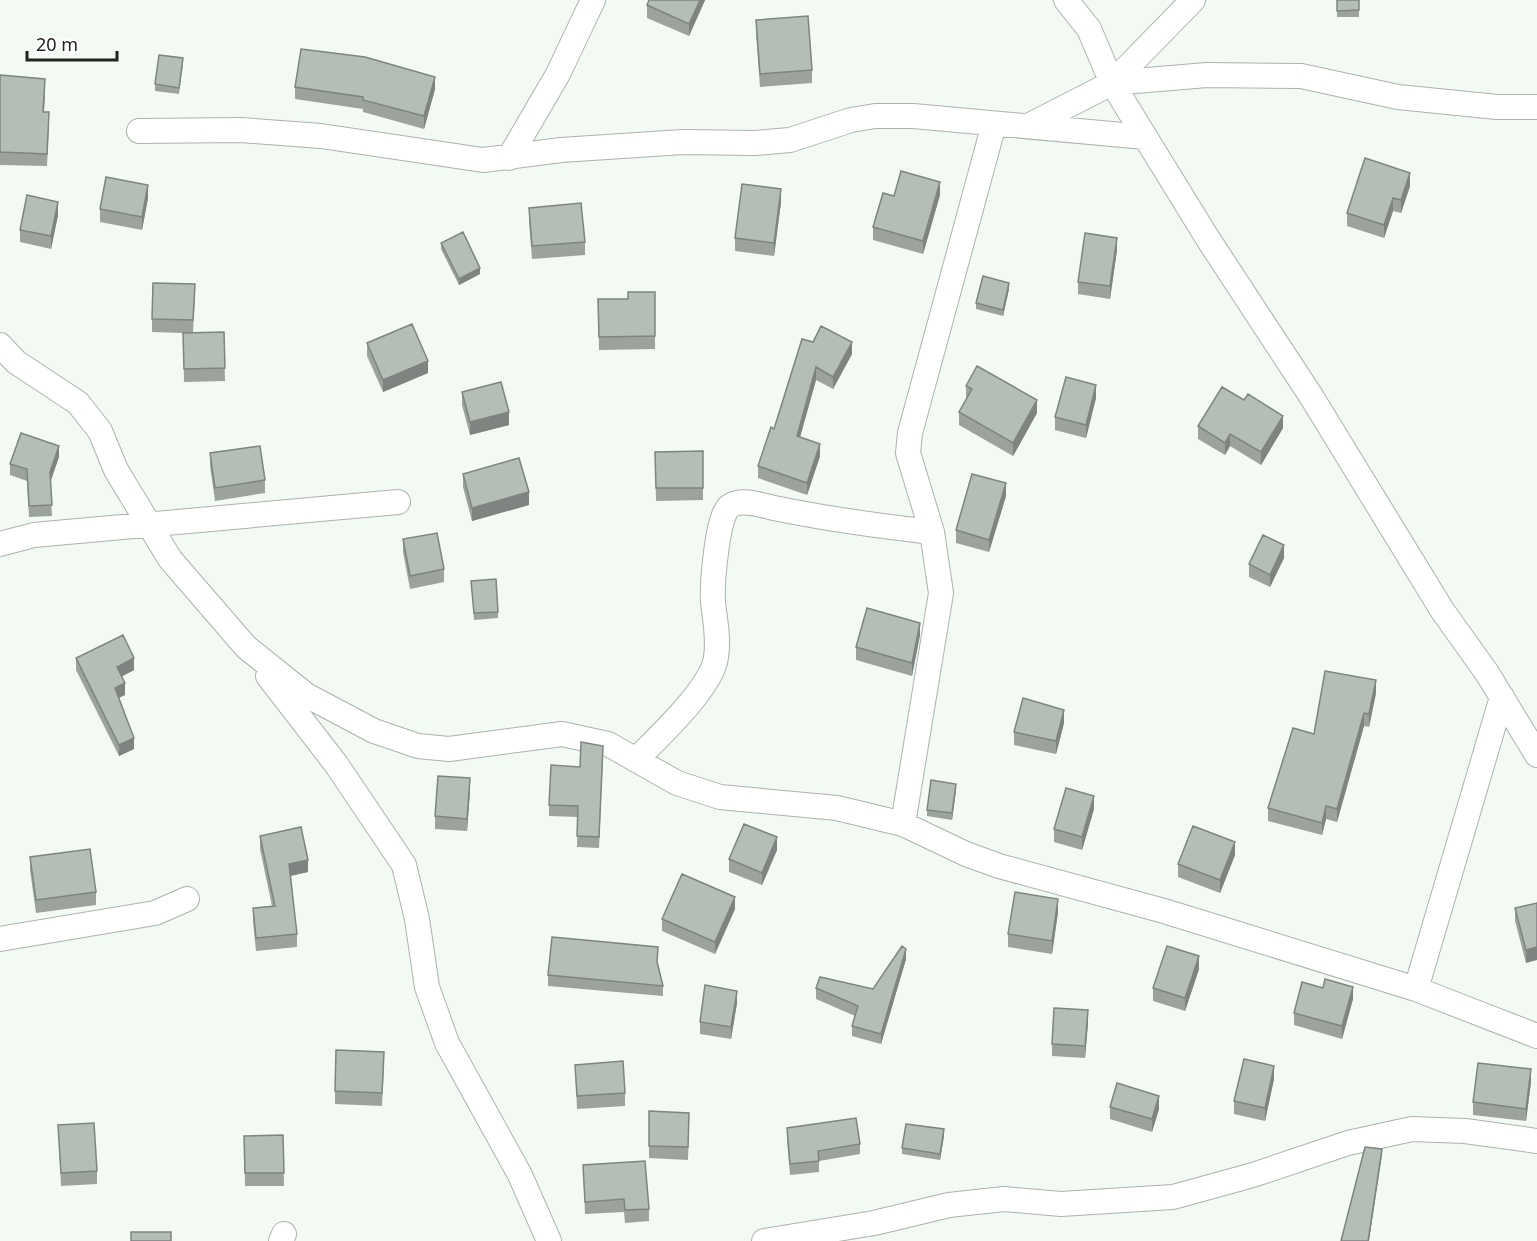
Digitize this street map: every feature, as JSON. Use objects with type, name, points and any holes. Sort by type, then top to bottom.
[{"type":"street","points":[[509,159],[527,124],[558,74],[593,0]]},
{"type":"street","points":[[1066,0],[1089,29],[1112,83],[1145,137],[1208,239],[1311,396],[1442,610],[1502,697],[1531,726],[1537,755]]},
{"type":"street","points":[[1028,126],[1112,83],[1192,0]]},
{"type":"street","points":[[1112,83],[1207,75],[1301,76],[1398,97],[1497,107],[1537,107]]},
{"type":"street","points":[[138,131],[252,131],[321,136],[483,160],[509,159],[583,148],[683,142],[755,143],[790,140],[851,120],[875,116],[913,116],[1145,137]]},
{"type":"street","points":[[903,824],[941,593],[932,532],[908,453],[910,433],[994,124]]},
{"type":"street","points":[[0,345],[16,362],[78,404],[100,431],[116,470],[170,559],[246,647],[343,774],[404,865],[417,919],[427,987],[447,1043],[520,1175],[549,1241]]},
{"type":"street","points":[[0,544],[34,535],[398,502]]},
{"type":"street","points":[[636,760],[682,712],[706,681],[716,660],[717,632],[713,600],[716,556],[723,511],[730,505],[748,502],[834,520],[932,532]]},
{"type":"street","points":[[246,647],[306,695],[374,731],[418,746],[449,749],[562,734],[608,744],[677,783],[720,797],[837,808],[903,824],[966,854],[999,866],[1164,912],[1416,989],[1537,1036]]},
{"type":"street","points":[[1416,989],[1502,697]]},
{"type":"street","points":[[0,939],[155,913],[187,899]]},
{"type":"street","points":[[764,1241],[874,1223],[949,1205],[1004,1199],[1061,1204],[1173,1197],[1253,1175],[1348,1143],[1412,1130],[1465,1131],[1537,1142]]},
{"type":"building","points":[[649,0],[700,0],[689,24],[647,5]]},
{"type":"building","points":[[1337,0],[1359,0],[1359,10],[1337,11]]},
{"type":"building","points":[[808,16],[812,70],[760,74],[756,20]]},
{"type":"building","points":[[301,49],[365,57],[435,77],[424,116],[363,100],[363,97],[295,87]]},
{"type":"building","points":[[159,55],[183,58],[179,88],[155,84]]},
{"type":"building","points":[[0,75],[45,79],[43,112],[49,112],[47,154],[0,152]]},
{"type":"building","points":[[1365,158],[1410,173],[1401,200],[1393,198],[1384,225],[1347,213]]},
{"type":"building","points":[[901,171],[940,182],[923,241],[873,227],[883,193],[894,196]]},
{"type":"building","points":[[106,177],[148,185],[142,217],[100,209]]},
{"type":"building","points":[[742,184],[781,189],[774,243],[735,238]]},
{"type":"building","points":[[27,195],[58,202],[51,236],[20,230]]},
{"type":"building","points":[[581,203],[585,242],[532,246],[529,208]]},
{"type":"building","points":[[463,232],[480,268],[459,279],[441,243]]},
{"type":"building","points":[[1085,233],[1117,238],[1110,286],[1078,282]]},
{"type":"building","points":[[983,276],[1009,283],[1003,310],[976,303]]},
{"type":"building","points":[[153,283],[195,284],[193,320],[152,319]]},
{"type":"building","points":[[628,292],[655,292],[655,336],[599,337],[598,299],[628,299]]},
{"type":"building","points":[[412,324],[428,361],[383,380],[367,343]]},
{"type":"building","points":[[821,326],[852,342],[833,377],[816,367],[797,436],[820,444],[807,483],[758,466],[771,427],[774,429],[802,339],[813,342]]},
{"type":"building","points":[[224,332],[225,368],[184,369],[183,333]]},
{"type":"building","points":[[977,366],[1037,400],[1013,443],[959,412],[972,389],[966,386]]},
{"type":"building","points":[[1066,377],[1096,385],[1086,425],[1055,417]]},
{"type":"building","points":[[501,382],[509,412],[470,422],[462,392]]},
{"type":"building","points":[[1222,387],[1244,400],[1248,394],[1283,416],[1261,452],[1230,434],[1225,443],[1198,426]]},
{"type":"building","points":[[21,433],[59,446],[50,472],[52,505],[29,506],[27,469],[10,464]]},
{"type":"building","points":[[260,446],[265,480],[215,488],[210,453]]},
{"type":"building","points":[[703,451],[703,488],[656,488],[655,452]]},
{"type":"building","points":[[519,458],[529,492],[472,508],[463,474]]},
{"type":"building","points":[[972,474],[1006,483],[989,540],[956,530]]},
{"type":"building","points":[[437,533],[444,569],[410,576],[403,539]]},
{"type":"building","points":[[1263,535],[1284,545],[1270,575],[1249,564]]},
{"type":"building","points":[[496,579],[498,612],[474,613],[471,581]]},
{"type":"building","points":[[867,608],[920,623],[912,663],[856,647]]},
{"type":"building","points":[[123,635],[134,658],[117,667],[125,683],[115,688],[134,738],[119,745],[76,658]]},
{"type":"building","points":[[1325,671],[1376,680],[1369,714],[1364,713],[1337,809],[1326,806],[1322,823],[1268,808],[1293,728],[1314,734]]},
{"type":"building","points":[[1023,698],[1064,710],[1056,741],[1014,732]]},
{"type":"building","points":[[581,742],[603,746],[599,837],[577,836],[578,806],[549,805],[551,765],[580,767]]},
{"type":"building","points":[[438,776],[470,778],[467,819],[435,816]]},
{"type":"building","points":[[931,780],[956,784],[952,813],[927,810]]},
{"type":"building","points":[[1066,788],[1094,796],[1082,837],[1054,829]]},
{"type":"building","points":[[744,824],[777,837],[762,873],[729,859]]},
{"type":"building","points":[[1193,826],[1235,842],[1220,880],[1178,864]]},
{"type":"building","points":[[301,827],[308,860],[289,864],[297,934],[256,938],[253,908],[275,906],[260,836]]},
{"type":"building","points":[[90,849],[96,892],[36,900],[30,857]]},
{"type":"building","points":[[682,874],[735,897],[715,942],[662,919]]},
{"type":"building","points":[[1015,892],[1058,899],[1052,941],[1008,934]]},
{"type":"building","points":[[1537,903],[1537,947],[1526,950],[1515,908]]},
{"type":"building","points":[[552,937],[658,947],[657,962],[663,986],[548,975]]},
{"type":"building","points":[[902,946],[906,949],[881,1034],[852,1026],[858,1006],[816,988],[820,977],[873,989]]},
{"type":"building","points":[[1167,946],[1199,956],[1185,998],[1153,988]]},
{"type":"building","points":[[1325,979],[1353,987],[1342,1026],[1294,1013],[1302,982],[1323,988]]},
{"type":"building","points":[[705,985],[737,991],[731,1027],[700,1022]]},
{"type":"building","points":[[1054,1008],[1088,1010],[1085,1046],[1052,1044]]},
{"type":"building","points":[[336,1050],[384,1052],[382,1093],[335,1091]]},
{"type":"building","points":[[1244,1059],[1274,1066],[1265,1108],[1234,1101]]},
{"type":"building","points":[[623,1061],[625,1093],[577,1096],[575,1065]]},
{"type":"building","points":[[1478,1063],[1531,1069],[1526,1109],[1473,1102]]},
{"type":"building","points":[[1117,1083],[1159,1096],[1152,1119],[1110,1107]]},
{"type":"building","points":[[649,1111],[689,1113],[688,1147],[649,1146]]},
{"type":"building","points":[[856,1118],[860,1144],[818,1151],[819,1161],[790,1164],[787,1128]]},
{"type":"building","points":[[94,1123],[97,1171],[61,1173],[58,1125]]},
{"type":"building","points":[[906,1124],[944,1129],[940,1154],[902,1148]]},
{"type":"building","points":[[283,1135],[284,1173],[245,1173],[244,1136]]},
{"type":"building","points":[[1365,1147],[1382,1149],[1368,1241],[1341,1241]]},
{"type":"building","points":[[645,1161],[649,1209],[625,1210],[624,1199],[585,1202],[583,1165]]},
{"type":"building","points":[[131,1232],[171,1232],[171,1241],[131,1241]]}]
